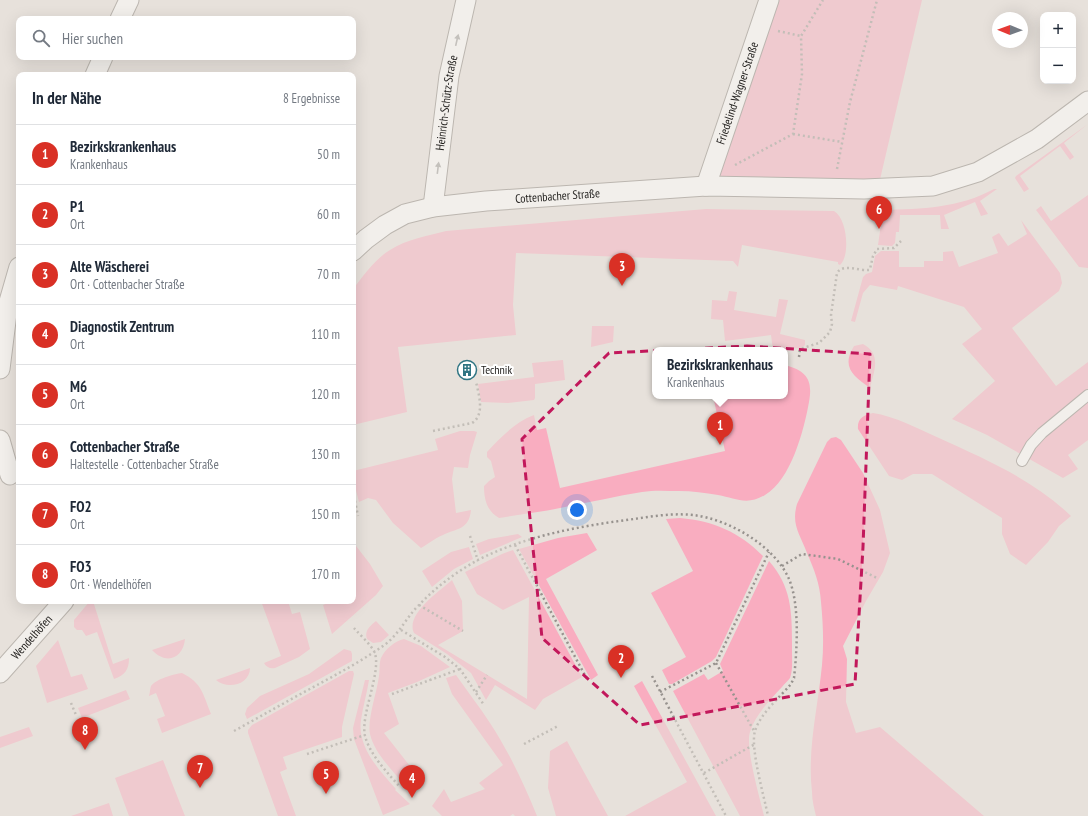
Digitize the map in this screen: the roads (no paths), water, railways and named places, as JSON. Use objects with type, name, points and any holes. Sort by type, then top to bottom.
[{"type":"street","points":[[121,16],[128,0]]},
{"type":"street","name":"Heinrich-Schütz-Straße","points":[[433,207],[449,76],[466,0]]},
{"type":"street","name":"Friedelind-Wagner-Straße","points":[[707,182],[769,0]]},
{"type":"street","points":[[96,72],[102,60]]},
{"type":"street","name":"Cottenbacher Straße","points":[[356,248],[385,225],[405,214],[433,207],[707,182],[864,190],[933,186],[978,172],[1037,139],[1088,101]]},
{"type":"street","points":[[0,369],[8,305],[16,277]]},
{"type":"street","points":[[0,440],[10,476]]},
{"type":"street","name":"Wendelhöfen","points":[[0,672],[61,604]]},
{"type":"lane","points":[[1022,461],[1031,445],[1042,432],[1088,395]]},
{"type":"place","name":"Cottenbacher Straße","points":[[879,229]]},
{"type":"place","name":"Alte Wäscherei","points":[[622,286]]},
{"type":"place","name":"Technik","points":[[467,370]]},
{"type":"place","name":"Bezirkskrankenhaus","points":[[720,445]]},
{"type":"place","name":"P1","points":[[621,678]]},
{"type":"place","name":"FO3","points":[[85,750]]},
{"type":"place","name":"FO2","points":[[200,788]]},
{"type":"place","name":"M6","points":[[326,794]]},
{"type":"place","name":"Diagnostik Zentrum","points":[[412,798]]}]
